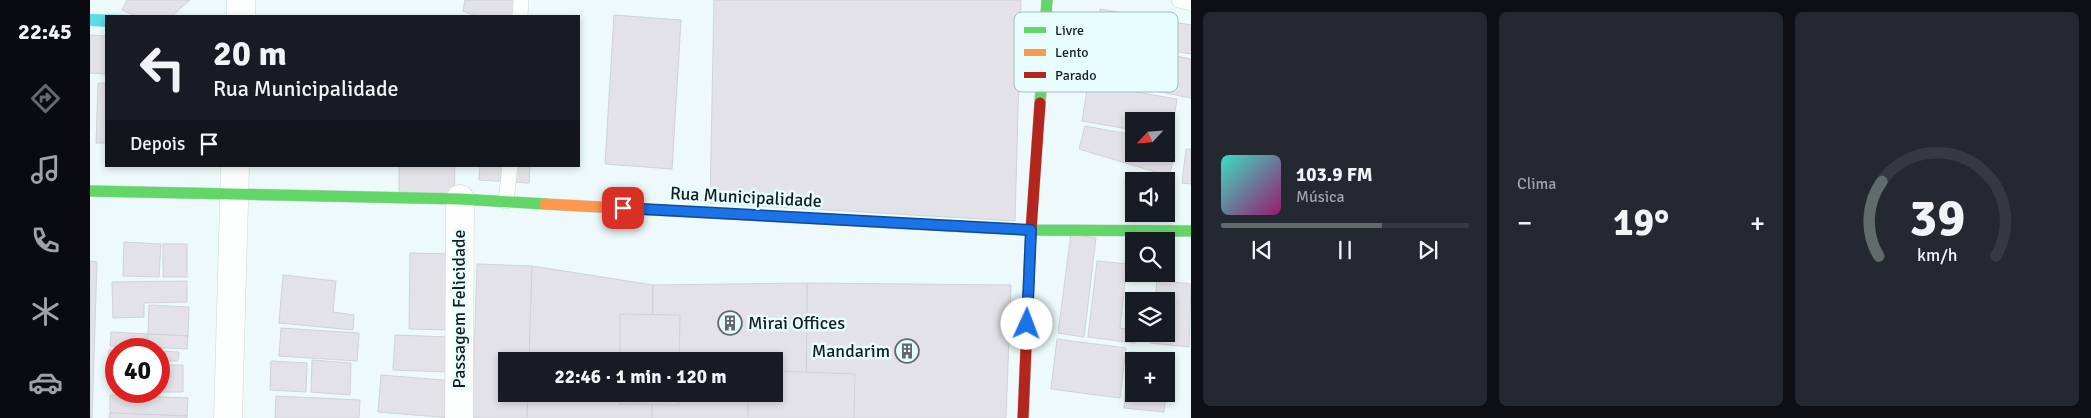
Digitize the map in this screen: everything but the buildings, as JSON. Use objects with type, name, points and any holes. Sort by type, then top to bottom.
[{"type":"street","points":[[240,15],[241,0]]},
{"type":"street","points":[[1023,418],[1031,230],[1041,92]]},
{"type":"street","points":[[228,418],[236,167]]},
{"type":"street","name":"Rua Municipalidade","points":[[90,191],[460,199],[1031,230],[1191,231]]},
{"type":"street","name":"Passagem Felicidade","points":[[459,418],[460,199]]},
{"type":"lane","points":[[520,15],[521,0]]},
{"type":"lane","points":[[1179,0],[1191,3]]},
{"type":"lane","points":[[506,202],[510,167]]},
{"type":"water","points":[[90,14],[128,15],[105,15],[105,27],[90,26]]},
{"type":"traffic: fast","points":[[1046,12],[1047,0]]},
{"type":"traffic: fast","points":[[1040,103],[1041,92]]},
{"type":"traffic: fast","points":[[90,191],[460,199],[545,204]]},
{"type":"traffic: fast","points":[[967,227],[1031,230],[1191,231]]},
{"type":"traffic: slow","points":[[545,204],[967,227]]},
{"type":"traffic: jam","points":[[1023,418],[1031,230],[1040,103]]},
{"type":"place","name":"Mirai Offices","points":[[730,323]]},
{"type":"place","name":"Mandarim","points":[[907,351]]},
{"type":"route","points":[[623,208],[1031,230],[1027,324]]}]
